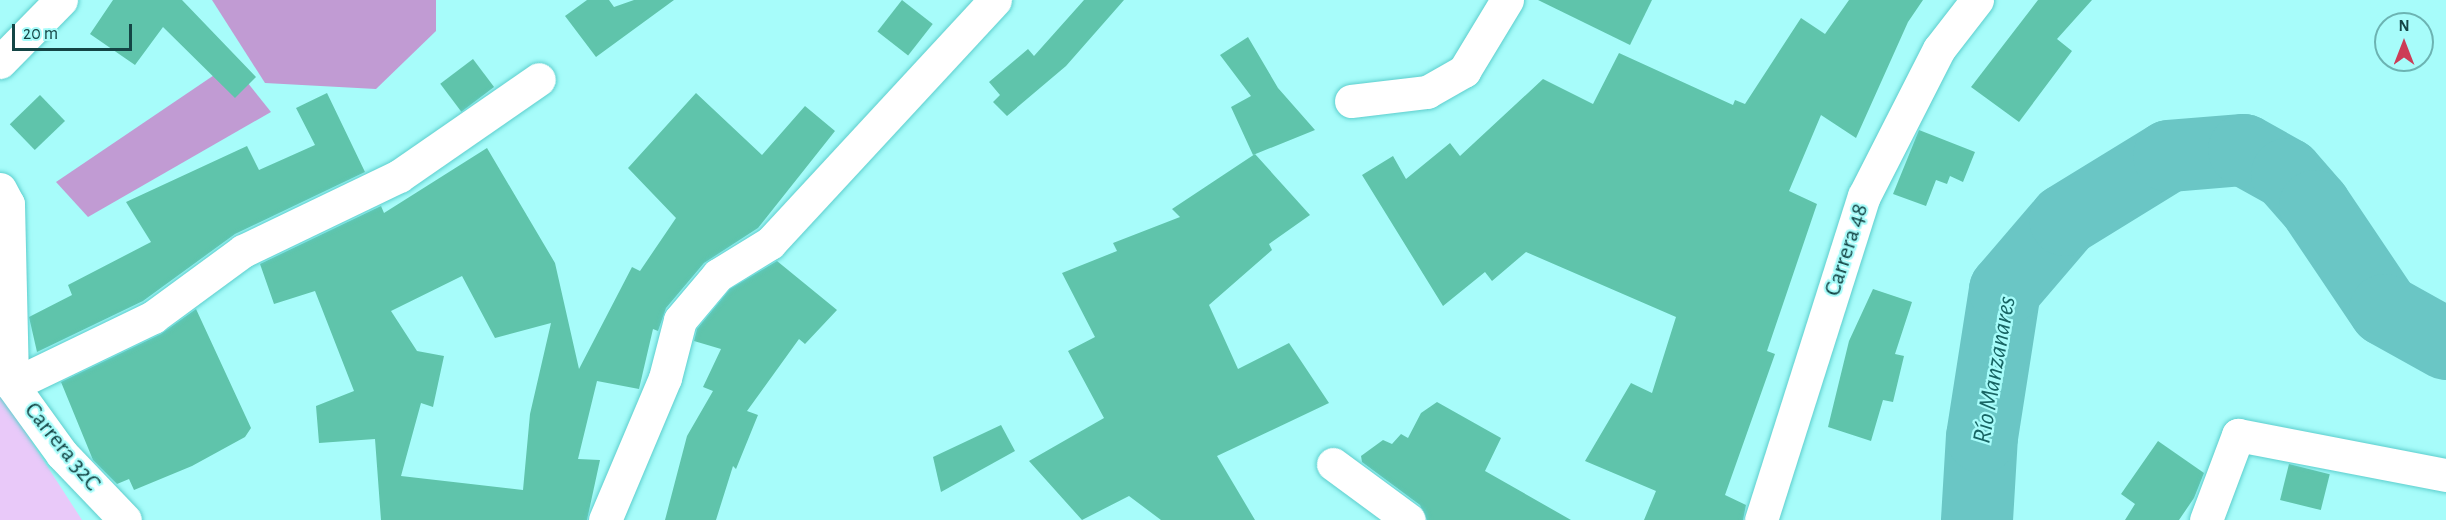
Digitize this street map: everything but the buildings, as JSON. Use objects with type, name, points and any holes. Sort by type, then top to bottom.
[{"type":"street","points":[[0,62],[61,0]]},
{"type":"street","points":[[605,520],[665,378],[680,320],[718,274],[770,243],[995,0]]},
{"type":"street","points":[[1351,101],[1427,92],[1464,71],[1507,0]]},
{"type":"street","name":"Carrera 48","points":[[1761,520],[1864,196],[1939,49],[1977,0]]},
{"type":"street","points":[[12,385],[153,317],[243,251],[399,176],[539,79]]},
{"type":"street","name":"Carrera 32C","points":[[0,189],[8,204],[12,385],[62,454],[125,520]]},
{"type":"street","points":[[2205,520],[2238,435],[2446,475]]},
{"type":"street","points":[[1333,464],[1409,520]]},
{"type":"shaded area","points":[[212,0],[436,0],[436,31],[376,89],[265,83]]},
{"type":"shaded area","points":[[232,63],[271,112],[88,217],[56,182]]},
{"type":"shaded area","points":[[0,396],[9,407],[82,520],[0,520]]},
{"type":"waterway","name":"Río Manzanares","points":[[1977,520],[1982,437],[2005,290],[2065,220],[2169,156],[2244,150],[2287,174],[2315,206],[2385,310],[2446,344]]}]
